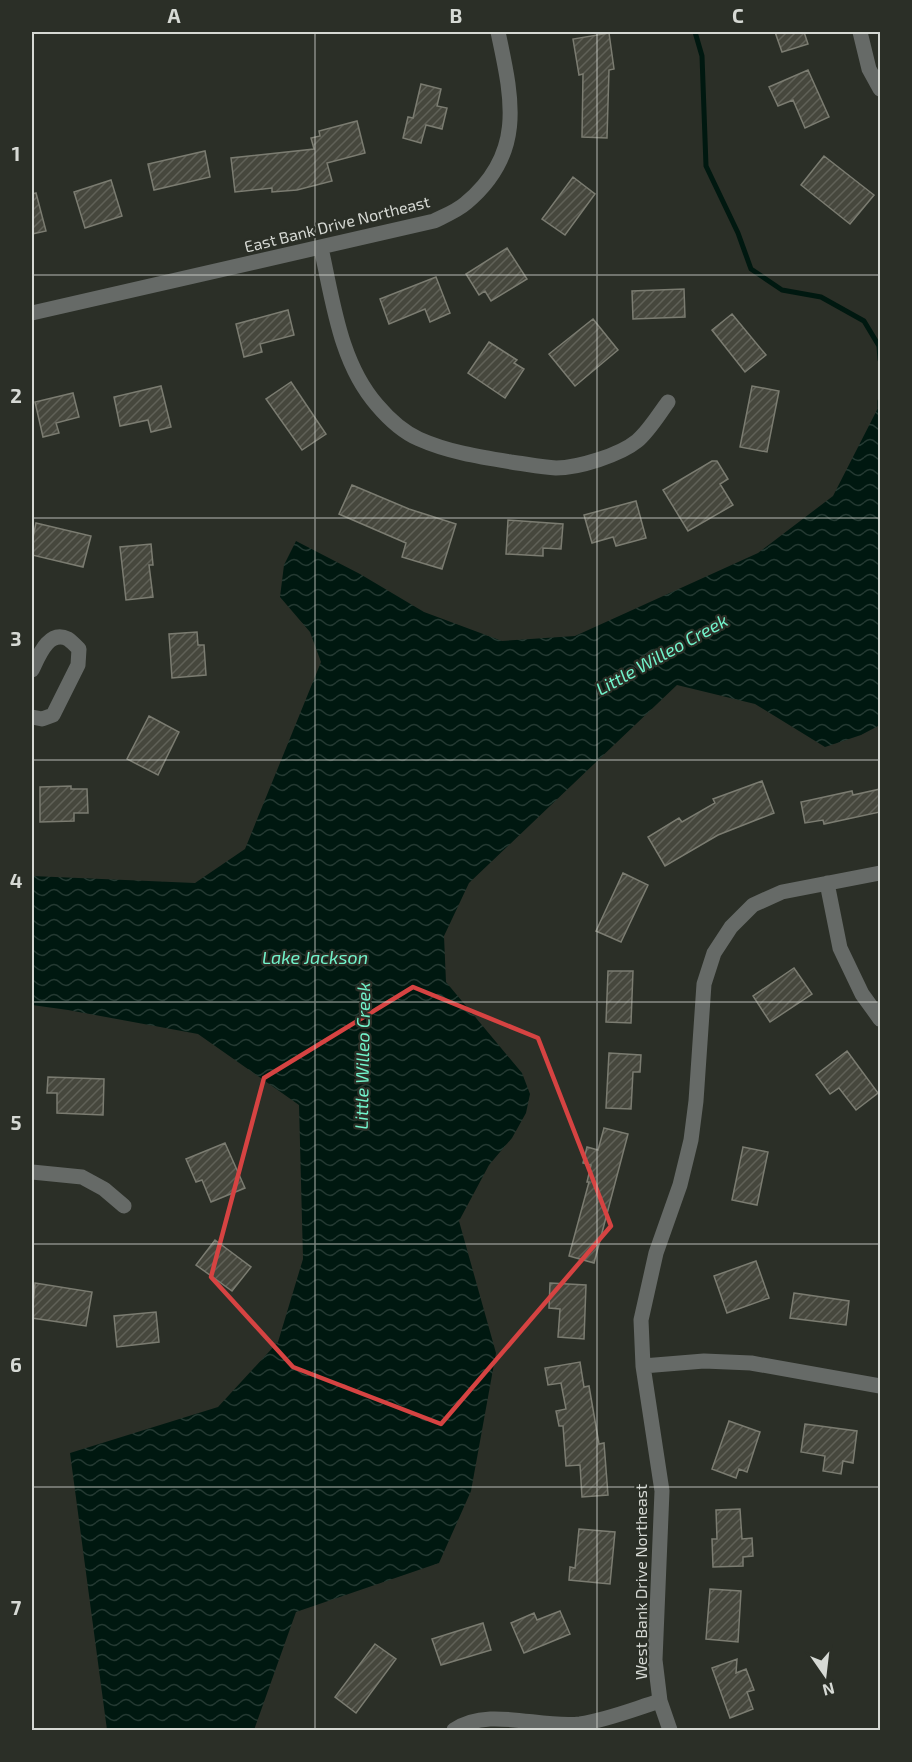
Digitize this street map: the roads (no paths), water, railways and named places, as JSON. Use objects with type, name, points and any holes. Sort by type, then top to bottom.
[{"type":"street","name":"East Bank Drive Northeast","points":[[32,313],[434,221],[465,205],[488,182],[502,156],[510,129],[510,88],[498,32]]},
{"type":"street","points":[[860,32],[869,69],[880,89]]},
{"type":"street","points":[[321,248],[342,338],[353,368],[376,404],[390,419],[417,438],[444,449],[481,457],[556,468],[580,465],[611,455],[638,441],[668,402]]},
{"type":"street","points":[[32,670],[44,645],[56,638],[67,638],[78,649],[78,664],[53,715],[42,719],[32,717]]},
{"type":"street","name":"West Bank Drive Northeast","points":[[670,1731],[660,1701],[655,1660],[662,1491],[643,1366],[641,1320],[656,1253],[680,1185],[691,1140],[704,984],[714,953],[731,927],[753,904],[782,892],[880,873]]},
{"type":"street","points":[[827,883],[840,948],[862,994],[880,1019]]},
{"type":"street","points":[[32,1172],[82,1177],[104,1189],[123,1206]]},
{"type":"street","points":[[643,1366],[704,1361],[751,1363],[880,1386]]},
{"type":"street","points":[[454,1731],[462,1725],[489,1718],[554,1725],[581,1724],[660,1701]]},
{"type":"water","name":"Lake Jackson","points":[[880,404],[880,725],[861,735],[825,747],[755,704],[677,685],[469,883],[444,936],[446,982],[522,1073],[530,1094],[526,1113],[512,1138],[489,1165],[459,1221],[496,1353],[471,1491],[439,1563],[296,1612],[254,1730],[107,1730],[70,1453],[218,1407],[278,1342],[303,1259],[299,1105],[198,1034],[32,1005],[32,876],[195,883],[245,849],[321,662],[310,632],[280,597],[284,565],[296,541],[360,574],[424,612],[502,641],[575,636],[758,553],[833,496]]},
{"type":"waterway","name":"Little Willeo Creek","points":[[695,32],[702,56],[706,166],[738,233],[751,269],[782,290],[821,297],[864,321],[879,346],[880,360]]},
{"type":"waterway","name":"Little Willeo Creek","points":[[880,401],[880,407]]}]
